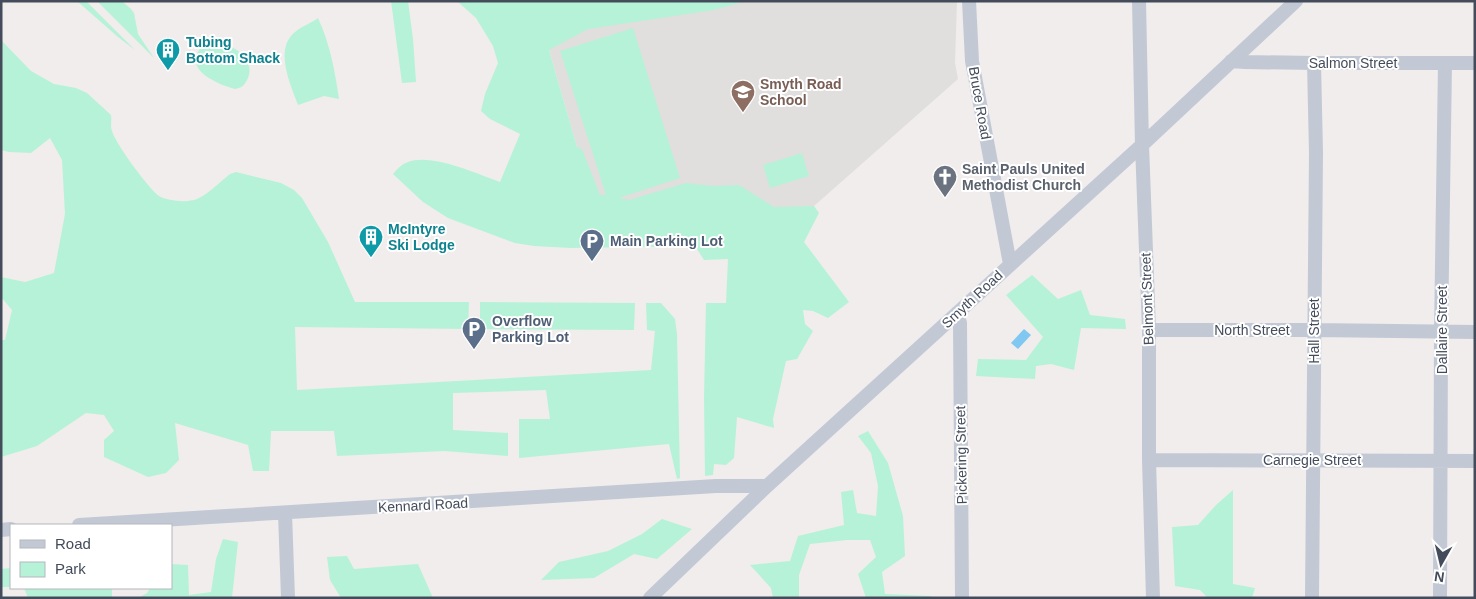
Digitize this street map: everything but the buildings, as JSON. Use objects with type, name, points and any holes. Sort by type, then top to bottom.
[{"type":"street","name":"Bruce Road","points":[[969,1],[972,61],[1010,264]]},
{"type":"street","name":"Belmont Street","points":[[1139,1],[1149,330],[1153,598]]},
{"type":"street","name":"Smyth Road","points":[[650,598],[767,486],[1142,145],[1296,1]]},
{"type":"street","name":"Salmon Street","points":[[1231,61],[1314,63],[1475,62]]},
{"type":"street","name":"Hall Street","points":[[1312,598],[1316,153],[1314,63]]},
{"type":"street","name":"Dallaire Street","points":[[1440,598],[1445,63]]},
{"type":"street","name":"Pickering Street","points":[[957,313],[960,323],[962,598]]},
{"type":"street","name":"North Street","points":[[1149,330],[1475,332]]},
{"type":"street","name":"Carnegie Street","points":[[1150,460],[1475,461]]},
{"type":"street","name":"Kennard Road","points":[[95,524],[708,486],[767,486]]},
{"type":"street","points":[[285,512],[288,598]]},
{"type":"shaded area","name":"Smyth Road School","points":[[535,1],[957,1],[955,63],[958,79],[780,236],[600,227]]},
{"type":"green space","points":[[77,1],[86,1],[135,50],[118,37]]},
{"type":"green space","points":[[97,1],[122,1],[131,9],[134,13],[138,34],[154,58]]},
{"type":"green space","points":[[391,1],[408,1],[416,82],[402,83]]},
{"type":"green space","points":[[457,1],[746,1],[714,10],[588,29],[549,50],[577,147],[582,149],[600,195],[606,195],[560,51],[633,28],[680,178],[619,198],[629,200],[686,183],[714,186],[739,185],[774,207],[814,206],[819,213],[804,242],[849,302],[828,318],[813,311],[803,310],[805,324],[813,331],[797,359],[786,361],[773,419],[774,428],[737,417],[734,458],[726,465],[714,464],[713,475],[705,476],[706,303],[726,303],[728,259],[704,260],[695,246],[571,248],[515,243],[448,218],[423,202],[393,174],[408,162],[429,160],[442,162],[500,182],[520,134],[490,119],[481,111],[485,94],[498,63],[493,46],[476,18]]},
{"type":"green space","points":[[318,18],[332,58],[339,99],[324,96],[298,105],[286,70],[285,52],[287,43],[291,36],[300,28]]},
{"type":"green space","points":[[1,40],[31,71],[54,84],[76,88],[87,93],[111,115],[111,129],[114,137],[141,176],[159,196],[178,201],[197,199],[230,174],[236,172],[281,183],[294,190],[302,198],[328,242],[355,302],[469,302],[468,329],[295,327],[297,390],[651,370],[655,331],[647,330],[646,303],[661,303],[675,319],[677,334],[680,478],[677,479],[669,444],[519,458],[519,419],[550,419],[546,390],[453,393],[453,430],[508,433],[508,456],[444,451],[337,456],[334,431],[271,431],[269,471],[253,471],[248,445],[175,423],[179,460],[166,473],[148,477],[104,457],[104,440],[114,431],[104,415],[86,413],[37,446],[1,457],[1,340],[5,340],[12,310],[1,297],[1,277],[25,282],[54,273],[65,214],[62,160],[50,138],[31,153],[1,150]]},
{"type":"green space","points":[[207,40],[223,43],[239,51],[245,57],[250,72],[245,84],[235,89],[210,79],[199,70],[196,58],[200,48]]},
{"type":"green space","points":[[802,153],[809,176],[770,188],[763,165]]},
{"type":"green space","points":[[1032,275],[1058,299],[1081,290],[1090,315],[1125,319],[1126,329],[1081,328],[1074,370],[1051,364],[1036,366],[1035,379],[976,376],[978,359],[1026,360],[1043,337],[1006,295]]},
{"type":"green space","points":[[480,302],[635,303],[634,330],[480,329]]},
{"type":"green space","points":[[868,431],[888,463],[903,516],[905,556],[882,572],[885,594],[931,596],[931,598],[866,598],[858,574],[876,557],[870,540],[847,540],[810,544],[799,575],[799,598],[773,598],[771,588],[750,565],[790,561],[798,536],[844,525],[841,492],[853,490],[857,513],[876,516],[878,486],[871,453],[858,436]]},
{"type":"green space","points":[[1233,490],[1233,584],[1255,588],[1252,598],[1208,598],[1200,590],[1175,586],[1172,527],[1198,525]]},
{"type":"green space","points":[[662,519],[692,529],[657,559],[634,554],[594,578],[541,580],[559,562],[608,551],[642,534]]},
{"type":"green space","points":[[223,539],[238,542],[232,598],[138,598],[147,593],[149,589],[172,589],[172,564],[188,565],[189,595],[211,592],[216,559]]},
{"type":"green space","points":[[347,556],[354,569],[418,564],[433,598],[341,598],[330,580],[327,557]]},
{"type":"green space","points":[[10,568],[10,587],[1,587],[1,569]]},
{"type":"green space","points":[[24,589],[112,589],[112,598],[28,598]]},
{"type":"water","points":[[1024,329],[1031,335],[1018,349],[1011,343]]},
{"type":"place","name":"Tubing Bottom Shack","points":[[168,71]]},
{"type":"place","name":"Smyth Road School","points":[[743,113]]},
{"type":"place","name":"Saint Pauls United Methodist Church","points":[[945,198]]},
{"type":"place","name":"McIntyre Ski Lodge","points":[[371,258]]},
{"type":"place","name":"Main Parking Lot","points":[[592,262]]},
{"type":"place","name":"Overflow Parking Lot","points":[[474,350]]}]
